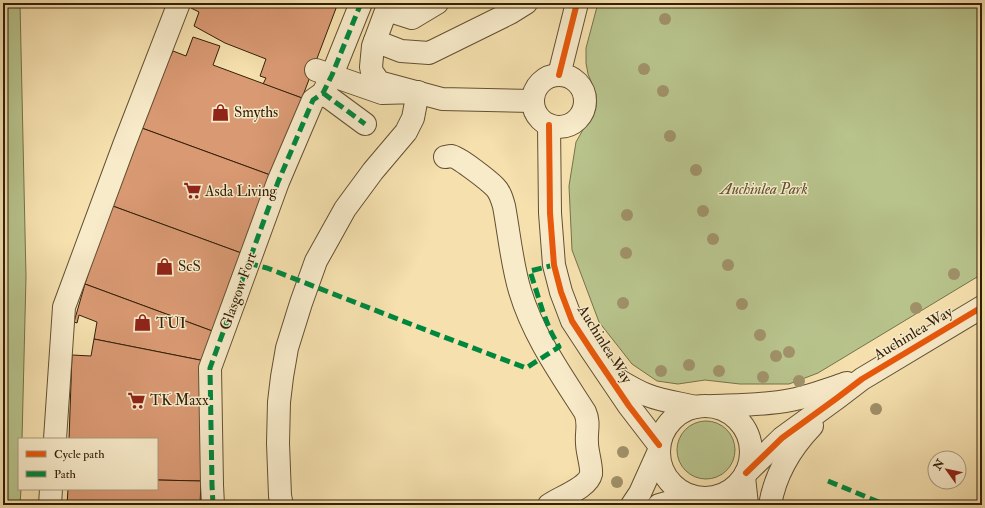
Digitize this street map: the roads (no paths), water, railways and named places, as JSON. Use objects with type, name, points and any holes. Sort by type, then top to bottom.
[{"type":"street","points":[[54,438],[64,307],[179,3]]},
{"type":"street","name":"Glasgow Fort","points":[[214,505],[212,485],[210,368],[278,182],[313,100],[360,3]]},
{"type":"street","points":[[437,3],[412,18],[388,6],[373,46],[371,67],[372,72],[380,82],[442,99],[533,101]]},
{"type":"street","points":[[375,41],[401,51],[429,53],[526,3]]},
{"type":"street","points":[[559,75],[577,3]]},
{"type":"street","points":[[559,75],[568,77],[576,82],[582,88],[585,97],[581,115],[575,122],[567,126],[558,127],[549,125],[538,116],[534,109],[533,101],[535,92],[541,83],[549,77],[559,75]]},
{"type":"street","points":[[324,79],[382,93],[418,92]]},
{"type":"street","points":[[324,79],[365,124]]},
{"type":"street","points":[[282,505],[280,496],[278,443],[279,402],[287,348],[301,303],[316,261],[344,210],[373,171],[406,132],[413,118],[418,92]]},
{"type":"street","name":"Auchinlea Way","points":[[549,125],[550,213],[554,265],[561,292],[572,321],[659,449]]},
{"type":"street","points":[[445,157],[452,156],[462,161],[495,187],[500,193],[504,206],[517,282],[524,303],[548,355],[588,418],[587,436],[591,473],[590,478],[583,486],[549,505]]},
{"type":"street","name":"Auchinlea Way","points":[[745,475],[782,438],[862,379],[982,307]]},
{"type":"street","name":"Auchinlea Way","points":[[608,374],[630,387],[666,401],[705,406],[772,403],[790,400],[805,397],[862,379]]},
{"type":"street","points":[[770,505],[775,484],[796,444],[837,398]]},
{"type":"street","points":[[632,505],[640,493],[659,449],[664,430],[669,423],[682,412],[705,406],[726,410],[738,419],[748,434],[751,446],[751,460],[745,475],[736,486],[726,493],[714,498],[659,505]]},
{"type":"street","points":[[659,449],[660,463],[670,482],[680,491],[699,500]]},
{"type":"street","points":[[745,475],[747,505]]},
{"type":"street","points":[[50,505],[51,490]]},
{"type":"place","name":"Smyths","points":[[221,112]]},
{"type":"place","name":"Asda Living","points":[[192,191]]},
{"type":"place","name":"ScS","points":[[165,266]]},
{"type":"place","name":"TUI","points":[[143,323]]},
{"type":"place","name":"TK Maxx","points":[[137,400]]},
{"type":"park label","name":"Auchinlea Park","points":[[764,189]]}]
